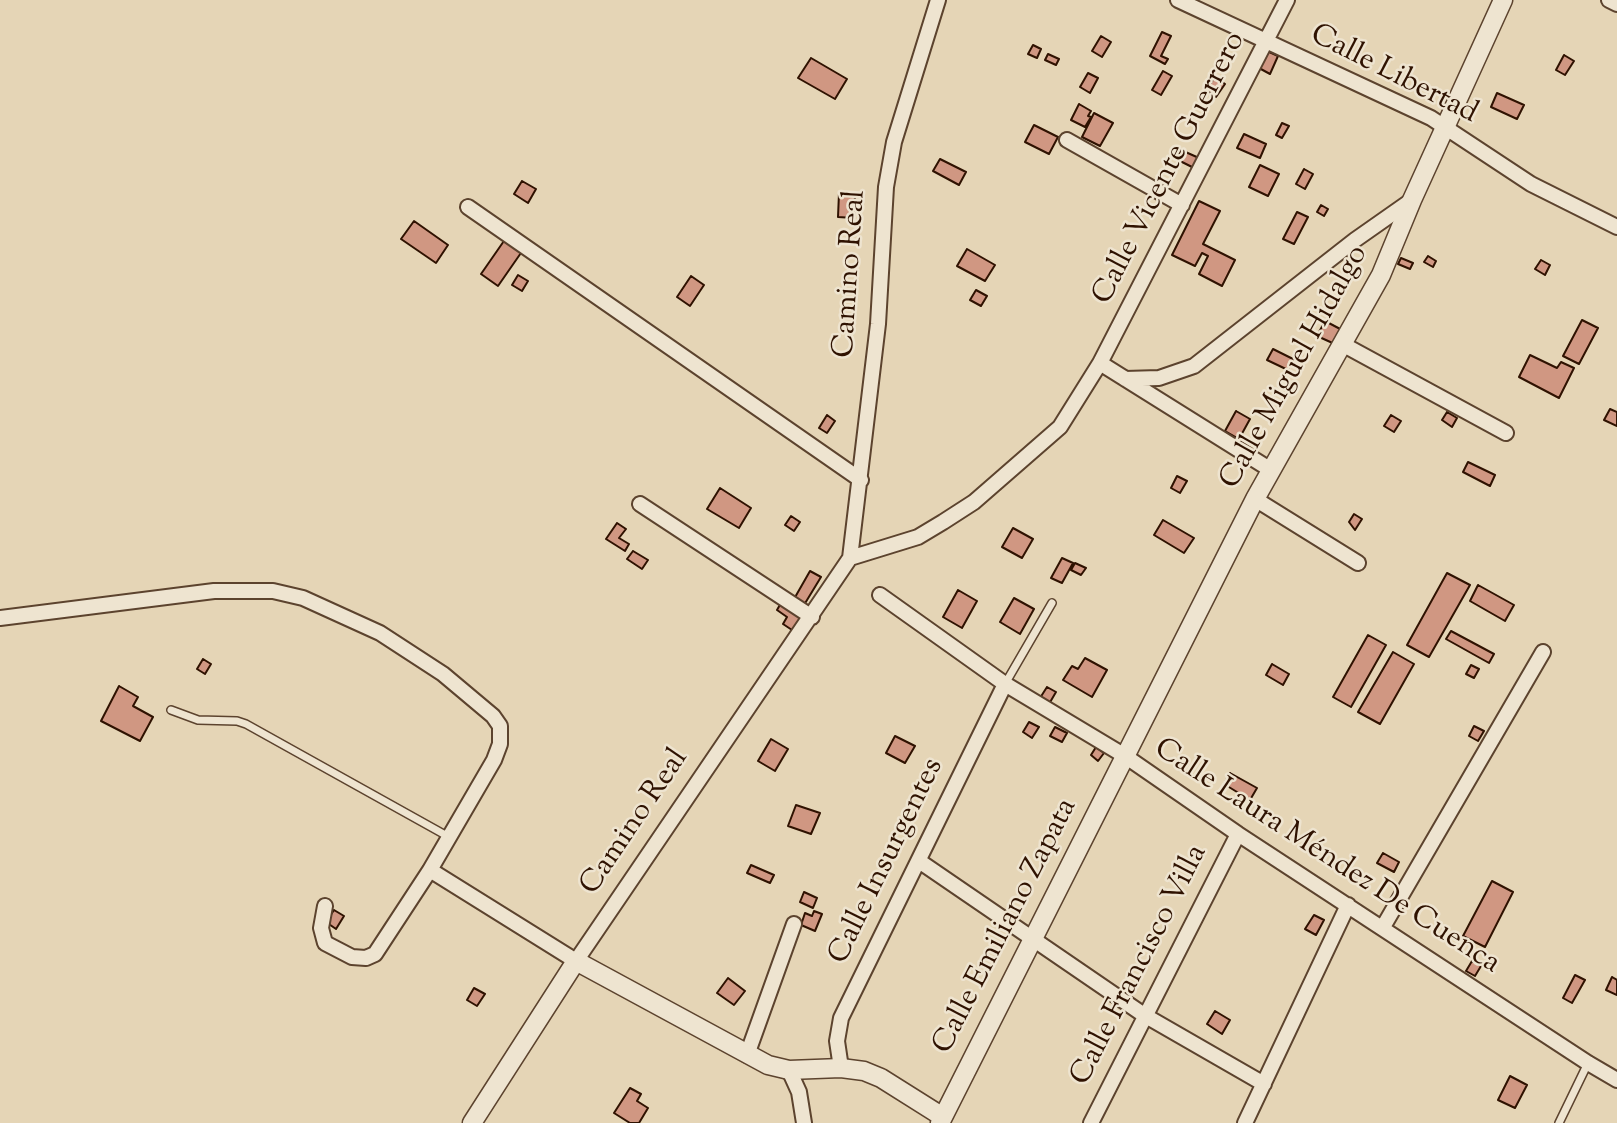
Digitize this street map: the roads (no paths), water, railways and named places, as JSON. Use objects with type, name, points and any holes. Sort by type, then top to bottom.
[{"type":"street","name":"Camino Real","points":[[472,1123],[576,961],[850,558],[878,324],[886,187],[894,142],[938,0]]},
{"type":"street","name":"Calle Libertad","points":[[1178,0],[1431,118],[1531,184],[1617,227]]},
{"type":"street","name":"Calle Vicente Guerrero","points":[[1100,363],[1287,0]]},
{"type":"street","name":"Calle Miguel Hidalgo","points":[[1125,756],[1255,499],[1381,275],[1503,0]]},
{"type":"street","points":[[1608,0],[1617,4]]},
{"type":"street","points":[[1067,140],[1182,205]]},
{"type":"street","points":[[1125,379],[1159,378],[1194,366],[1355,240],[1412,200]]},
{"type":"street","points":[[468,207],[861,480]]},
{"type":"street","points":[[1343,345],[1506,433]]},
{"type":"street","points":[[850,558],[918,537],[974,502],[1060,427],[1100,363],[1271,470]]},
{"type":"street","points":[[1255,499],[1358,563]]},
{"type":"street","points":[[640,504],[812,617]]},
{"type":"street","points":[[0,618],[214,591],[273,591],[303,598],[380,633],[443,674],[493,716],[500,726],[500,744],[494,760],[430,870],[375,954],[366,958],[352,957],[325,943],[321,928],[325,906]]},
{"type":"street","name":"Calle Laura Méndez De Cuenca","points":[[880,595],[1005,684],[1125,756],[1238,834],[1617,1080]]},
{"type":"street","points":[[1383,927],[1543,652]]},
{"type":"street","name":"Calle Insurgentes","points":[[841,1068],[837,1041],[841,1018],[1005,684]]},
{"type":"street","name":"Calle Emiliano Zapata","points":[[945,1121],[1125,756]]},
{"type":"street","name":"Calle Francisco Villa","points":[[1090,1123],[1238,834]]},
{"type":"street","points":[[919,862],[1144,1015],[1264,1084]]},
{"type":"street","points":[[430,870],[576,961],[747,1055],[768,1065],[789,1070],[841,1068],[864,1072],[881,1078],[945,1121]]},
{"type":"street","points":[[1245,1123],[1348,905]]},
{"type":"street","points":[[747,1055],[794,924]]},
{"type":"street","points":[[789,1070],[799,1092],[804,1123]]},
{"type":"lane","points":[[1005,684],[1052,603]]},
{"type":"lane","points":[[171,710],[209,722],[237,721],[246,724],[449,837]]},
{"type":"lane","points":[[1559,1123],[1588,1063]]}]
